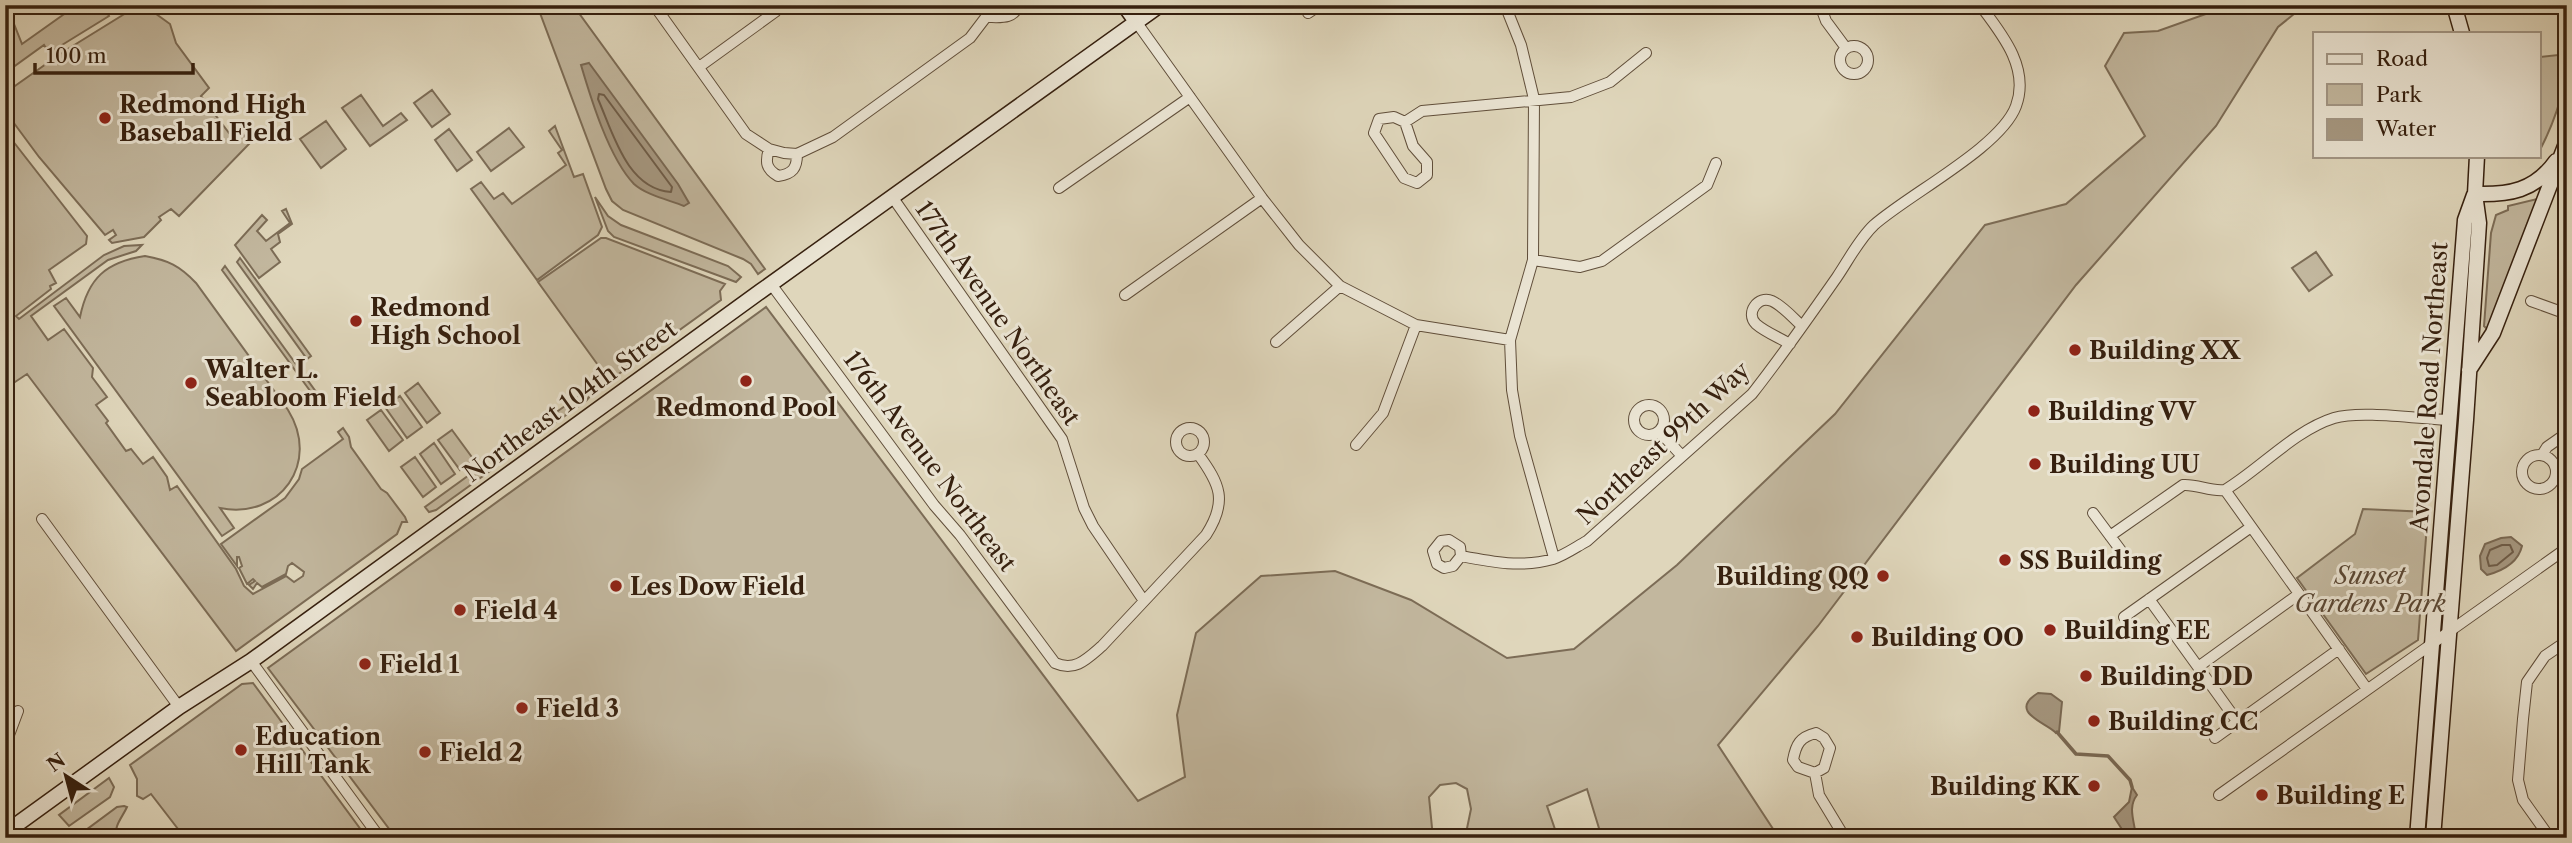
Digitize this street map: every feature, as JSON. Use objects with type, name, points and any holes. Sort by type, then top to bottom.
[{"type":"main road","points":[[1124,5],[1136,23]]},
{"type":"main road","name":"Northeast 104th Street","points":[[5,833],[179,707],[251,661],[1160,5]]},
{"type":"main road","points":[[2454,5],[2462,32]]},
{"type":"main road","points":[[2475,194],[2499,194],[2528,188],[2547,173],[2566,144]]},
{"type":"main road","points":[[2469,372],[2493,333],[2566,144]]},
{"type":"main road","name":"Avondale Road Northeast","points":[[2433,838],[2479,223],[2475,194],[2477,158]]},
{"type":"main road","name":"Avondale Road Northeast","points":[[2417,838],[2465,220],[2475,194]]},
{"type":"main road","points":[[2449,420],[2455,425],[2456,447],[2463,457]]},
{"type":"street","points":[[654,5],[746,134],[769,149],[797,154],[833,136],[970,38],[986,17],[988,5]]},
{"type":"street","points":[[699,68],[781,5]]},
{"type":"street","points":[[986,17],[1008,17],[1017,11],[1019,5]]},
{"type":"street","points":[[1308,13],[1320,5]]},
{"type":"street","points":[[1505,5],[1521,46],[1534,99],[1533,260],[1510,340],[1512,390],[1520,436],[1554,558]]},
{"type":"street","points":[[1820,5],[1826,21],[1846,48]]},
{"type":"street","name":"Northeast 99th Way","points":[[1461,556],[1500,564],[1527,564],[1554,558],[1587,541],[1752,394],[1871,228],[1978,150],[1998,133],[2017,105],[2017,64],[2009,44],[1983,6]]},
{"type":"street","points":[[1136,23],[1262,198],[1299,245],[1340,286],[1416,325],[1510,340]]},
{"type":"street","points":[[1405,122],[1422,111],[1571,97],[1610,82],[1646,53]]},
{"type":"street","points":[[1059,188],[1190,97]]},
{"type":"street","points":[[1394,117],[1405,122],[1413,146],[1427,162],[1427,175],[1417,183],[1404,178],[1374,133],[1379,119],[1394,117]]},
{"type":"street","points":[[769,149],[765,160],[771,172],[778,176],[793,172],[797,167],[797,154]]},
{"type":"street","points":[[1533,260],[1580,267],[1602,261],[1707,185],[1716,163]]},
{"type":"street","name":"177th Avenue Northeast","points":[[893,198],[1062,439],[1084,508],[1093,526],[1144,601]]},
{"type":"street","points":[[1125,295],[1262,198]]},
{"type":"street","name":"176th Avenue Northeast","points":[[771,284],[1055,663],[1072,668],[1087,660],[1144,601]]},
{"type":"street","points":[[1276,342],[1340,286]]},
{"type":"street","points":[[1790,344],[1755,323],[1752,314],[1755,305],[1762,300],[1771,300],[1802,326]]},
{"type":"street","points":[[2531,301],[2567,314]]},
{"type":"street","points":[[1356,444],[1382,413],[1416,325]]},
{"type":"street","points":[[2110,536],[2183,485],[2194,484],[2216,491],[2225,490],[2297,438],[2334,418],[2361,415],[2449,420]]},
{"type":"street","points":[[1660,432],[1682,456]]},
{"type":"street","points":[[2542,455],[2547,447],[2567,433]]},
{"type":"street","points":[[1144,601],[1206,535],[1215,521],[1220,491],[1213,474],[1198,454]]},
{"type":"street","points":[[2225,490],[2367,689]]},
{"type":"street","points":[[2093,513],[2122,552]]},
{"type":"street","points":[[42,519],[179,707]]},
{"type":"street","points":[[2124,617],[2251,527]]},
{"type":"street","points":[[2218,795],[2567,548]]},
{"type":"street","points":[[2198,667],[2299,594]]},
{"type":"street","points":[[2149,599],[2237,721]]},
{"type":"street","points":[[2550,838],[2524,800],[2518,780],[2527,682],[2545,656],[2567,641]]},
{"type":"street","points":[[2214,738],[2339,649]]},
{"type":"street","points":[[251,661],[380,838]]},
{"type":"street","points":[[5,738],[9,735],[18,711]]},
{"type":"street","points":[[1815,773],[1819,794],[1845,838]]},
{"type":"green space","points":[[77,5],[102,5],[109,16],[49,53],[44,45],[5,73],[5,10],[8,9],[22,44]]},
{"type":"green space","name":"Redmond High Baseball Field","points":[[139,5],[145,6],[170,24],[176,43],[209,88],[201,96],[229,133],[238,128],[250,143],[179,216],[171,209],[159,217],[161,220],[144,237],[112,243],[109,240],[116,235],[113,230],[105,235],[39,157],[5,111],[5,93],[63,52]]},
{"type":"green space","points":[[537,5],[573,5],[765,269],[758,274],[751,264],[743,259],[623,210],[612,201]]},
{"type":"green space","points":[[2231,5],[2305,5],[2278,27],[2216,126],[2076,285],[1818,626],[1718,745],[1779,838],[1602,838],[1587,789],[1547,806],[1558,838],[1465,838],[1471,809],[1467,789],[1456,783],[1440,785],[1429,797],[1433,838],[396,838],[268,668],[766,307],[1138,801],[1185,777],[1177,715],[1196,633],[1261,576],[1335,571],[1411,600],[1507,658],[1574,649],[1677,565],[1835,414],[1985,225],[2066,204],[2145,136],[2105,66],[2124,33],[2158,31]]},
{"type":"green space","points":[[2567,54],[2565,80],[2559,104],[2540,150],[2540,57]]},
{"type":"green space","points":[[432,90],[450,114],[432,127],[414,103]]},
{"type":"green space","points":[[361,95],[383,126],[401,113],[407,120],[370,146],[342,108]]},
{"type":"green space","points":[[326,121],[346,149],[321,168],[300,139]]},
{"type":"green space","points":[[555,126],[574,177],[583,174],[602,227],[598,235],[537,280],[471,189],[481,182],[494,199],[503,193],[512,204],[566,165],[558,153],[562,150],[549,131]]},
{"type":"green space","points":[[509,128],[524,147],[491,171],[477,152]]},
{"type":"green space","points":[[449,129],[472,160],[457,171],[435,140]]},
{"type":"green space","points":[[5,131],[87,236],[86,244],[49,270],[56,283],[50,286],[51,289],[16,316],[19,319],[104,255],[124,246],[142,245],[136,251],[108,260],[31,316],[48,340],[64,329],[93,368],[92,377],[107,397],[96,405],[108,421],[106,423],[126,451],[131,449],[143,464],[153,457],[167,477],[170,490],[177,486],[236,569],[244,586],[253,594],[286,576],[294,582],[303,576],[304,572],[292,563],[286,574],[262,587],[257,583],[253,589],[249,585],[255,581],[253,579],[247,584],[239,568],[242,566],[239,557],[237,566],[221,544],[285,498],[299,479],[302,469],[343,439],[338,432],[343,428],[351,447],[405,517],[407,522],[402,522],[397,534],[236,651],[27,374],[9,386],[5,381],[5,357],[11,352],[5,344]]},
{"type":"green space","points":[[595,197],[608,216],[621,225],[728,266],[741,277],[736,282],[614,237],[608,231]]},
{"type":"green space","points":[[2537,199],[2540,201],[2489,328],[2486,328],[2484,326],[2491,233],[2496,215],[2508,210],[2508,206]]},
{"type":"green space","points":[[286,209],[292,224],[278,234],[280,242],[271,249],[280,262],[259,278],[235,245],[262,215],[267,220],[257,231],[266,241],[290,223],[282,211]]},
{"type":"green space","points":[[601,238],[725,284],[720,291],[721,300],[608,379],[538,282]]},
{"type":"green space","points":[[2316,252],[2332,275],[2309,291],[2292,268]]},
{"type":"green space","points":[[145,256],[173,265],[196,283],[288,410],[297,430],[300,449],[297,467],[289,483],[277,496],[261,505],[242,509],[220,508],[234,528],[222,536],[54,306],[66,298],[80,317],[88,292],[101,274],[120,263]]},
{"type":"green space","points":[[240,258],[311,356],[307,359],[237,262]]},
{"type":"green space","points":[[225,266],[319,396],[316,399],[222,270]]},
{"type":"green space","points":[[418,383],[440,413],[427,423],[405,393]]},
{"type":"green space","points":[[589,389],[591,395],[586,401],[536,436],[529,439],[524,435]]},
{"type":"green space","points":[[400,396],[422,427],[407,438],[385,407]]},
{"type":"green space","points":[[381,410],[403,440],[389,451],[367,420]]},
{"type":"green space","points":[[452,430],[474,460],[460,470],[438,440]]},
{"type":"green space","points":[[434,443],[455,474],[441,484],[420,454]]},
{"type":"green space","points":[[415,457],[436,487],[423,497],[401,467]]},
{"type":"green space","points":[[483,465],[490,471],[436,510],[429,512],[425,507]]},
{"type":"green space","name":"Sunset Gardens Park","points":[[2363,509],[2428,512],[2418,640],[2366,674],[2297,578],[2355,534]]},
{"type":"green space","points":[[253,683],[367,838],[185,838],[151,794],[143,799],[137,796],[137,779],[130,765],[242,684]]},
{"type":"green space","points":[[109,778],[114,787],[110,797],[69,826],[59,815]]},
{"type":"green space","points":[[117,807],[127,807],[117,825],[116,838],[80,838],[82,833]]},
{"type":"water","points":[[589,63],[689,203],[684,206],[645,191],[634,184],[625,173],[609,144],[590,94],[581,65]]},
{"type":"water","points":[[2511,537],[2522,546],[2517,557],[2504,569],[2487,575],[2481,569],[2480,556],[2485,544]]},
{"type":"water","points":[[2038,693],[2051,694],[2062,702],[2059,732],[2056,733],[2028,711],[2026,706]]},
{"type":"water","points":[[2132,787],[2137,795],[2132,805],[2136,838],[2127,837],[2114,817],[2129,802]]},
{"type":"waterway","points":[[2057,732],[2076,754],[2108,756],[2130,780],[2132,787]]},
{"type":"place","name":"Redmond High Baseball Field","points":[[105,118]]},
{"type":"place","name":"Redmond High School","points":[[356,321]]},
{"type":"place","name":"Building XX","points":[[2075,350]]},
{"type":"place","name":"Redmond Pool","points":[[746,381]]},
{"type":"place","name":"Walter L. Seabloom Field","points":[[191,383]]},
{"type":"place","name":"Building VV","points":[[2034,411]]},
{"type":"place","name":"Building UU","points":[[2035,464]]},
{"type":"place","name":"SS Building","points":[[2005,560]]},
{"type":"place","name":"Building QQ","points":[[1883,576]]},
{"type":"place","name":"Les Dow Field","points":[[616,586]]},
{"type":"place","name":"Field 4","points":[[460,610]]},
{"type":"place","name":"Building EE","points":[[2050,630]]},
{"type":"place","name":"Building OO","points":[[1857,637]]},
{"type":"place","name":"Field 1","points":[[365,664]]},
{"type":"place","name":"Building DD","points":[[2086,676]]},
{"type":"place","name":"Field 3","points":[[522,708]]},
{"type":"place","name":"Building CC","points":[[2094,721]]},
{"type":"place","name":"Education Hill Tank","points":[[241,750]]},
{"type":"place","name":"Field 2","points":[[425,752]]},
{"type":"place","name":"Building KK","points":[[2094,786]]},
{"type":"place","name":"Building E","points":[[2262,795]]}]
